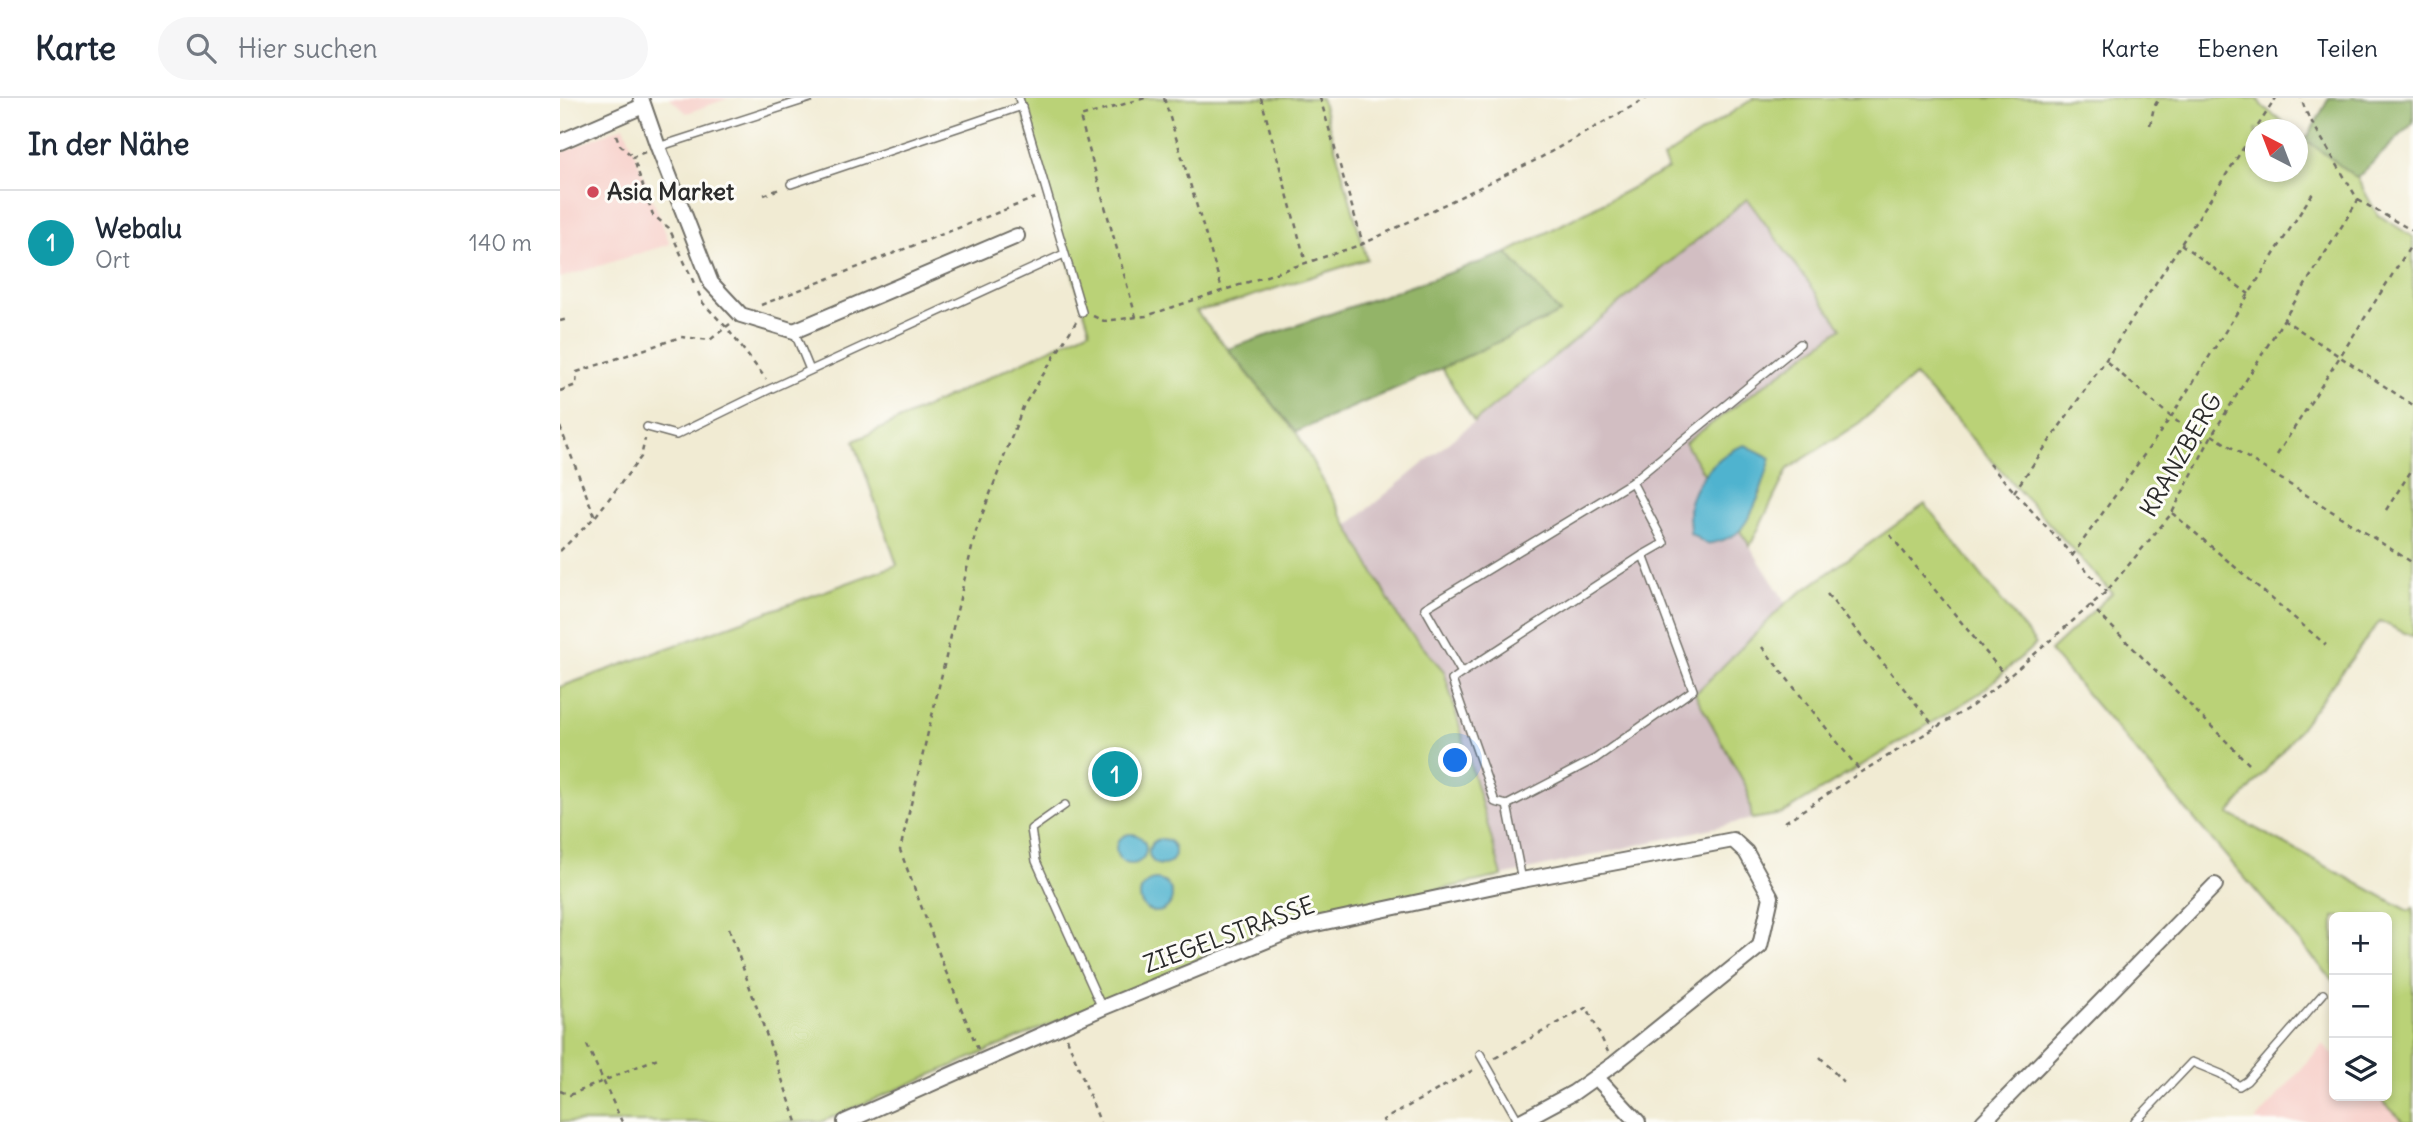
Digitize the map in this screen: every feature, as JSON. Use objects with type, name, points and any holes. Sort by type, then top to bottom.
[{"type":"street","points":[[560,142],[642,102],[711,283],[741,315],[794,331],[1017,236]]},
{"type":"street","name":"ZIEGELSTRASSE","points":[[845,1122],[1102,1007],[1297,928],[1522,880],[1732,840],[1746,852],[1771,897],[1760,946],[1614,1064]]},
{"type":"street","points":[[1983,1122],[2215,884]]},
{"type":"street","points":[[1519,1122],[1573,1093],[1614,1064]]},
{"type":"street","points":[[1595,1077],[1638,1122]]},
{"type":"lane","points":[[658,147],[810,98]]},
{"type":"lane","points":[[792,184],[1021,102],[1082,312]]},
{"type":"lane","points":[[647,428],[676,435],[810,370],[1064,254]]},
{"type":"lane","points":[[794,331],[810,370]]},
{"type":"lane","points":[[1462,673],[1425,608],[1632,482],[1800,344]]},
{"type":"lane","points":[[1632,482],[1664,543],[1643,555],[1452,680],[1495,802],[1507,805],[1595,759],[1693,690],[1643,555]]},
{"type":"lane","points":[[1065,805],[1031,829],[1036,861],[1102,1007]]},
{"type":"lane","points":[[1507,805],[1522,880]]},
{"type":"lane","points":[[2136,1122],[2192,1062],[2221,1074],[2239,1086],[2247,1081],[2323,994]]},
{"type":"lane","points":[[1480,1054],[1519,1122]]},
{"type":"path","points":[[1136,317],[1080,117],[1145,98]]},
{"type":"path","points":[[1164,98],[1222,290]]},
{"type":"path","points":[[1261,98],[1306,263]]},
{"type":"path","points":[[1321,98],[1363,244]]},
{"type":"path","points":[[983,1060],[900,850],[976,531],[1023,407],[1082,312],[1104,321],[1146,316],[1363,244],[1538,159],[1647,98]]},
{"type":"path","points":[[2150,125],[2159,98]]},
{"type":"path","points":[[2014,492],[2105,361],[2276,98]]},
{"type":"path","points":[[2301,98],[2306,112],[2358,200],[2413,230]]},
{"type":"path","points":[[609,120],[620,145],[633,157],[653,215],[669,228],[704,303],[766,378],[770,389]]},
{"type":"path","points":[[633,157],[658,147]]},
{"type":"path","points":[[764,195],[792,184]]},
{"type":"path","points":[[2072,556],[2171,417],[2314,191]]},
{"type":"path","points":[[560,391],[576,385],[577,372],[681,337],[710,340],[741,315],[751,302],[763,305],[1048,193]]},
{"type":"path","name":"KRANZBERG","points":[[1785,822],[1861,772],[1972,706],[2106,592],[2172,513],[2212,435],[2358,200]]},
{"type":"path","points":[[2181,244],[2249,294]]},
{"type":"path","points":[[2277,455],[2410,247]]},
{"type":"path","points":[[560,321],[568,319]]},
{"type":"path","points":[[2283,319],[2413,405]]},
{"type":"path","points":[[2105,361],[2207,444]]},
{"type":"path","points":[[560,427],[594,517]]},
{"type":"path","points":[[560,551],[594,517],[641,457],[647,428]]},
{"type":"path","points":[[2212,435],[2413,562]]},
{"type":"path","points":[[1989,464],[2106,592]]},
{"type":"path","points":[[2386,510],[2413,468]]},
{"type":"path","points":[[2172,513],[2326,645]]},
{"type":"path","points":[[1890,535],[2007,678]]},
{"type":"path","points":[[1827,594],[1936,728]]},
{"type":"path","points":[[2090,605],[2249,764]]},
{"type":"path","points":[[1762,647],[1861,772]]},
{"type":"path","points":[[729,928],[797,1122]]},
{"type":"path","points":[[1384,1122],[1587,1007],[1614,1064]]},
{"type":"path","points":[[1062,1025],[1100,1122]]},
{"type":"path","points":[[587,1045],[622,1122]]},
{"type":"path","points":[[560,1091],[570,1095],[660,1057]]},
{"type":"path","points":[[1820,1057],[1844,1084]]},
{"type":"shaded area","points":[[669,98],[729,98],[687,113]]},
{"type":"shaded area","points":[[624,126],[670,244],[560,278],[560,153]]},
{"type":"shaded area","points":[[1746,198],[1842,328],[1685,443],[1704,474],[1690,502],[1721,541],[1740,531],[1786,603],[1695,694],[1747,788],[1752,819],[1502,876],[1444,671],[1401,622],[1347,526]]},
{"type":"shaded area","points":[[2323,1044],[2329,1050],[2329,1101],[2382,1101],[2404,1122],[2255,1122]]},
{"type":"green space","points":[[1018,98],[1321,98],[1367,259],[1224,305],[1196,311],[1296,432],[1401,622],[1444,671],[1502,876],[1292,921],[821,1122],[560,1122],[560,687],[897,565],[854,441],[1090,330]]},
{"type":"green space","points":[[1754,98],[2257,98],[2262,106],[2280,119],[2245,119],[2245,182],[2308,182],[2308,141],[2357,178],[2377,214],[2413,237],[2413,637],[2380,621],[2289,743],[2229,814],[2409,911],[2413,908],[2413,1122],[2404,1122],[2382,1101],[2392,1101],[2392,912],[2329,912],[2329,976],[2050,651],[2112,593],[1915,376],[1859,423],[1788,469],[1750,546],[1740,531],[1761,493],[1733,449],[1704,474],[1685,443],[1842,328],[1747,199],[1474,422],[1442,368],[1560,313],[1507,253],[1668,169],[1663,158]]},
{"type":"green space","points":[[2329,98],[2413,98],[2413,123],[2357,178],[2308,141],[2308,136]]},
{"type":"green space","points":[[1507,253],[1560,313],[1296,432],[1228,349]]},
{"type":"green space","points":[[1925,504],[2036,644],[1980,693],[1782,814],[1752,819],[1747,788],[1695,694],[1786,603]]},
{"type":"water","points":[[1745,445],[1771,458],[1759,495],[1747,521],[1738,532],[1706,544],[1690,533],[1691,499],[1699,482],[1719,459]]},
{"type":"water","points":[[1131,834],[1142,838],[1146,849],[1142,860],[1131,864],[1120,860],[1116,849],[1120,838]]},
{"type":"water","points":[[1162,839],[1171,843],[1175,852],[1171,861],[1162,865],[1153,861],[1149,852],[1153,843]]},
{"type":"water","points":[[1156,880],[1167,885],[1172,896],[1167,907],[1156,912],[1145,907],[1140,896],[1145,885]]},
{"type":"place","name":"Asia Market","points":[[593,192]]},
{"type":"place","name":"Webalu","points":[[1115,774]]}]
